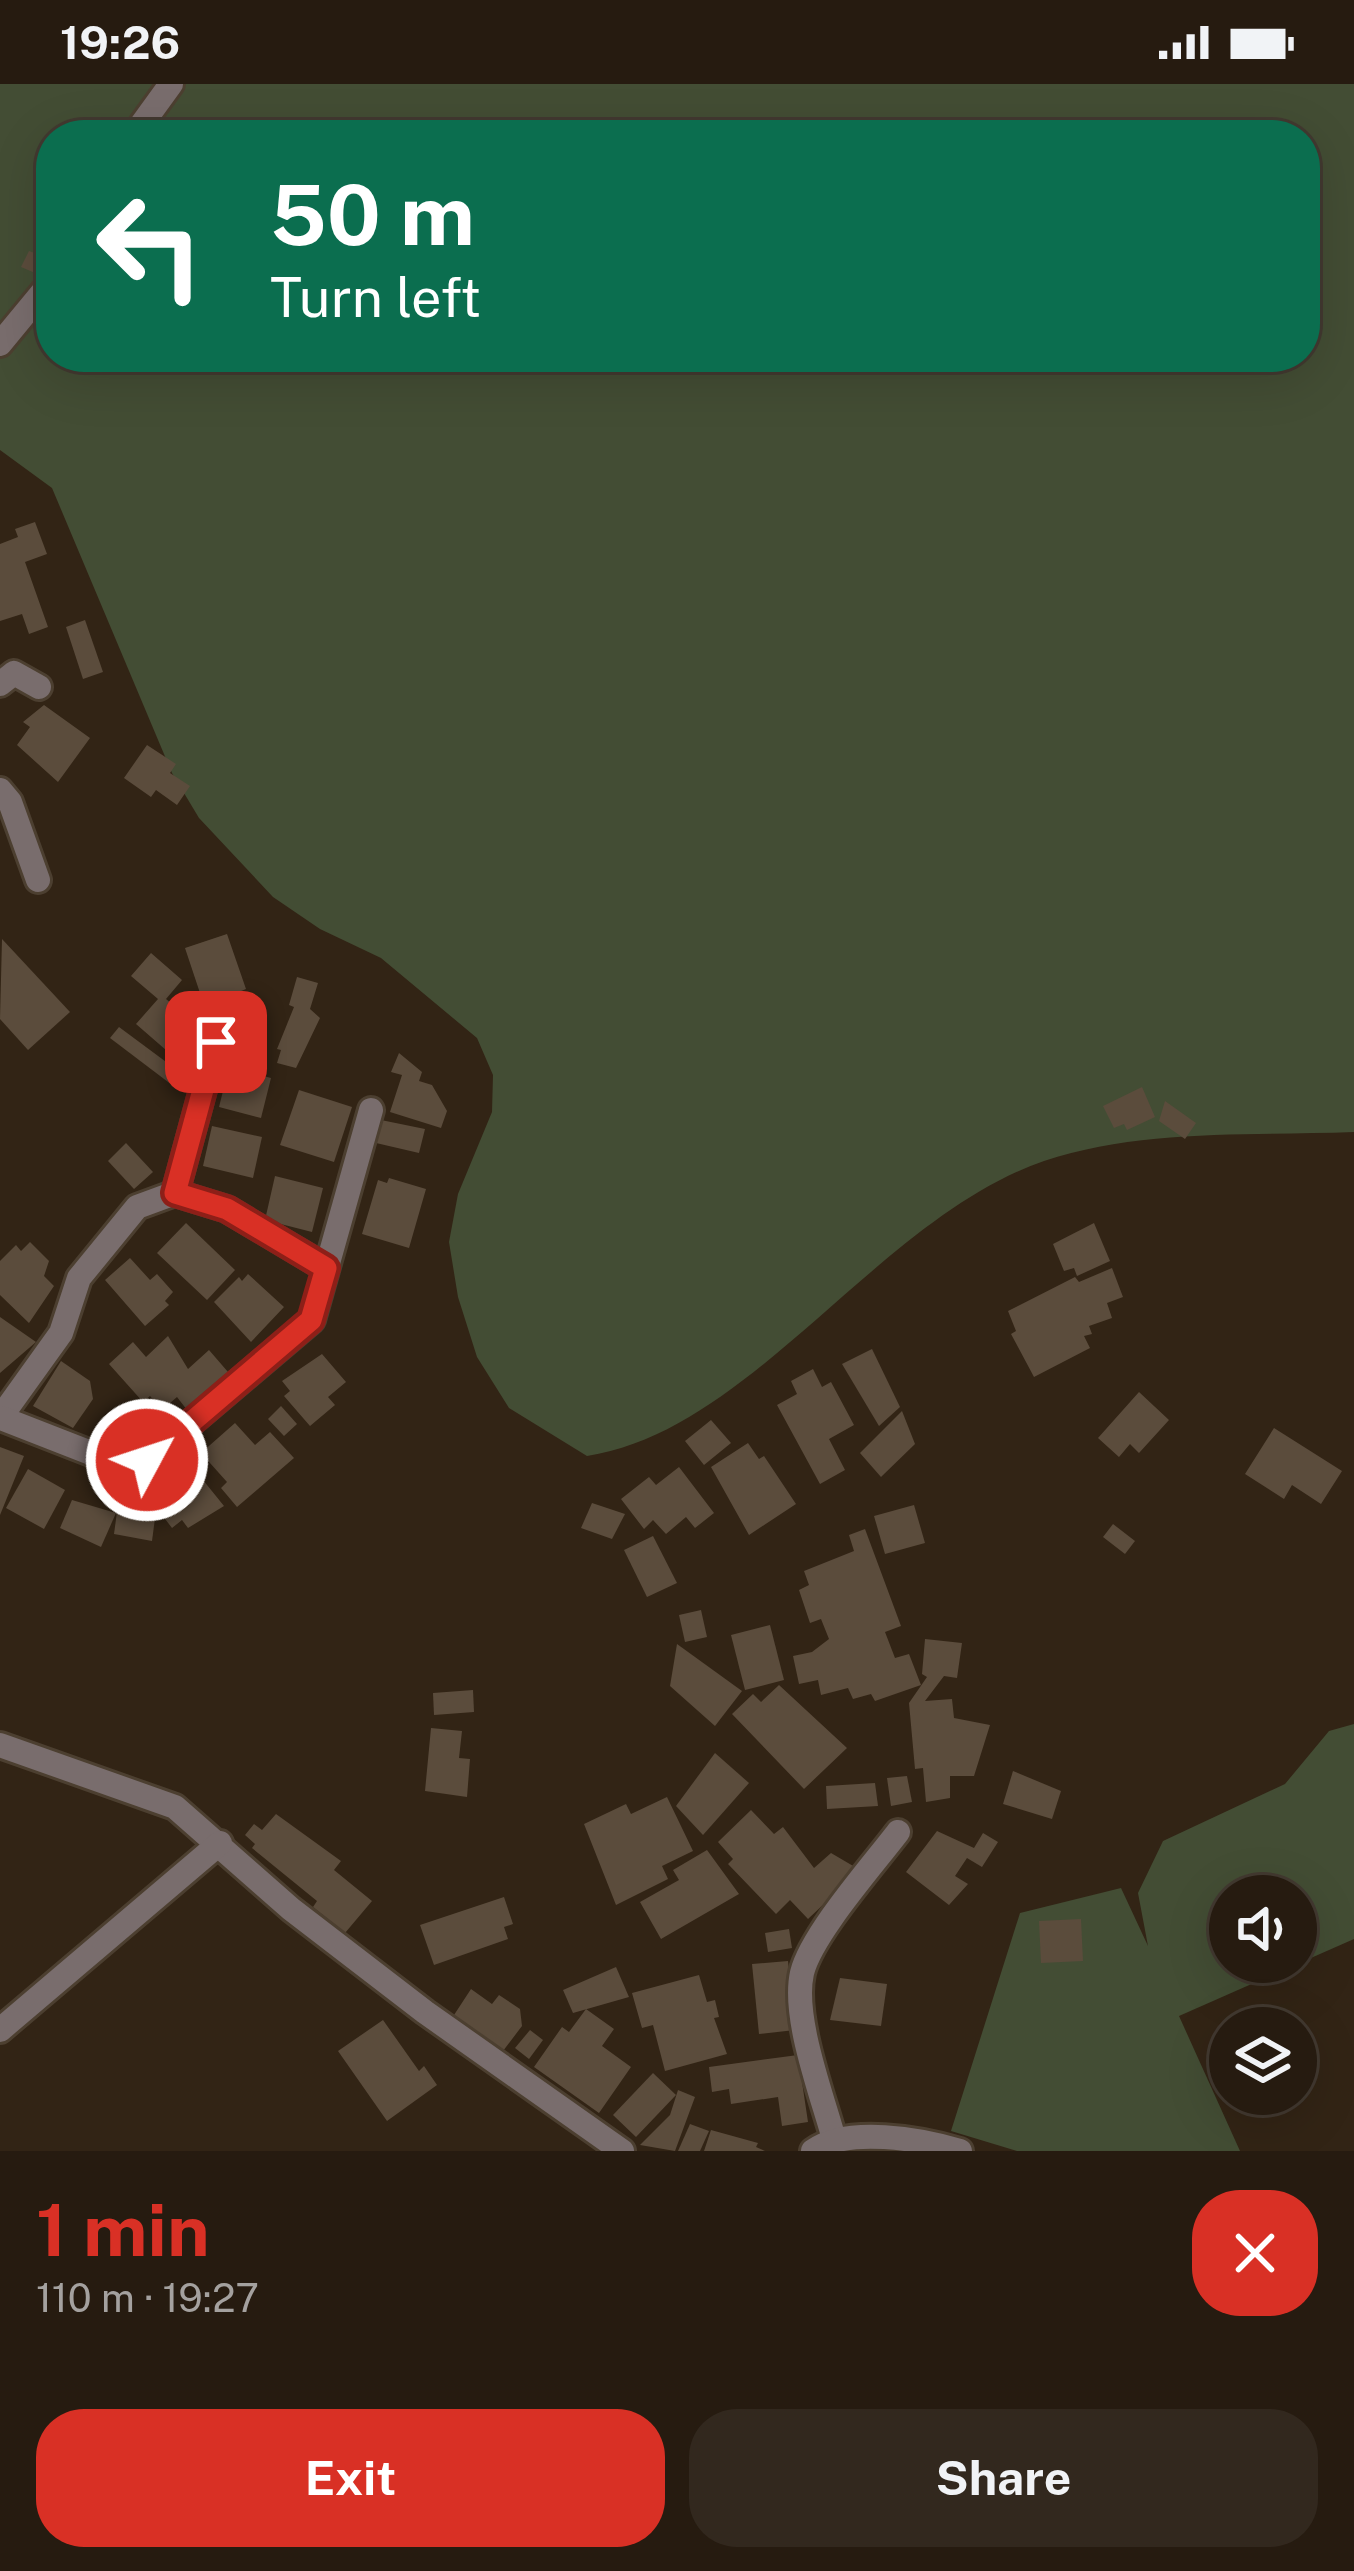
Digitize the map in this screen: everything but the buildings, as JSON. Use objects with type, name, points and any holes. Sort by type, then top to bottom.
[{"type":"street","points":[[145,120],[171,84]]},
{"type":"street","points":[[0,344],[36,301]]},
{"type":"street","points":[[0,684],[14,673],[39,687]]},
{"type":"street","points":[[0,790],[10,802],[38,880]]},
{"type":"street","points":[[175,1193],[216,1042]]},
{"type":"street","points":[[326,1268],[227,1209],[175,1193],[136,1207],[79,1278],[61,1333],[1,1418],[119,1464],[147,1460],[311,1320],[326,1268],[371,1110]]},
{"type":"street","points":[[0,1744],[175,1807],[292,1909],[425,2012],[622,2151]]},
{"type":"street","points":[[898,1832],[835,1916],[802,1972],[805,2030],[824,2145],[932,2143],[960,2151]]},
{"type":"street","points":[[0,2030],[220,1843]]},
{"type":"green space","points":[[0,84],[1354,84],[1354,1132],[1159,1138],[1044,1161],[983,1189],[925,1228],[705,1408],[647,1439],[587,1456],[509,1408],[477,1357],[458,1297],[449,1242],[458,1194],[492,1112],[493,1075],[477,1038],[381,958],[320,929],[273,897],[199,818],[172,773],[52,488],[0,450]]},
{"type":"green space","points":[[1354,1724],[1354,1939],[1317,1955],[1317,1875],[1209,1875],[1209,1983],[1254,1983],[1179,2016],[1209,2082],[1209,2115],[1224,2115],[1240,2151],[1017,2151],[951,2131],[1020,1913],[1121,1888],[1148,1946],[1138,1893],[1163,1841],[1285,1784],[1329,1731]]},
{"type":"route","points":[[147,1460],[311,1320],[326,1268],[227,1209],[175,1193],[216,1042]]}]
